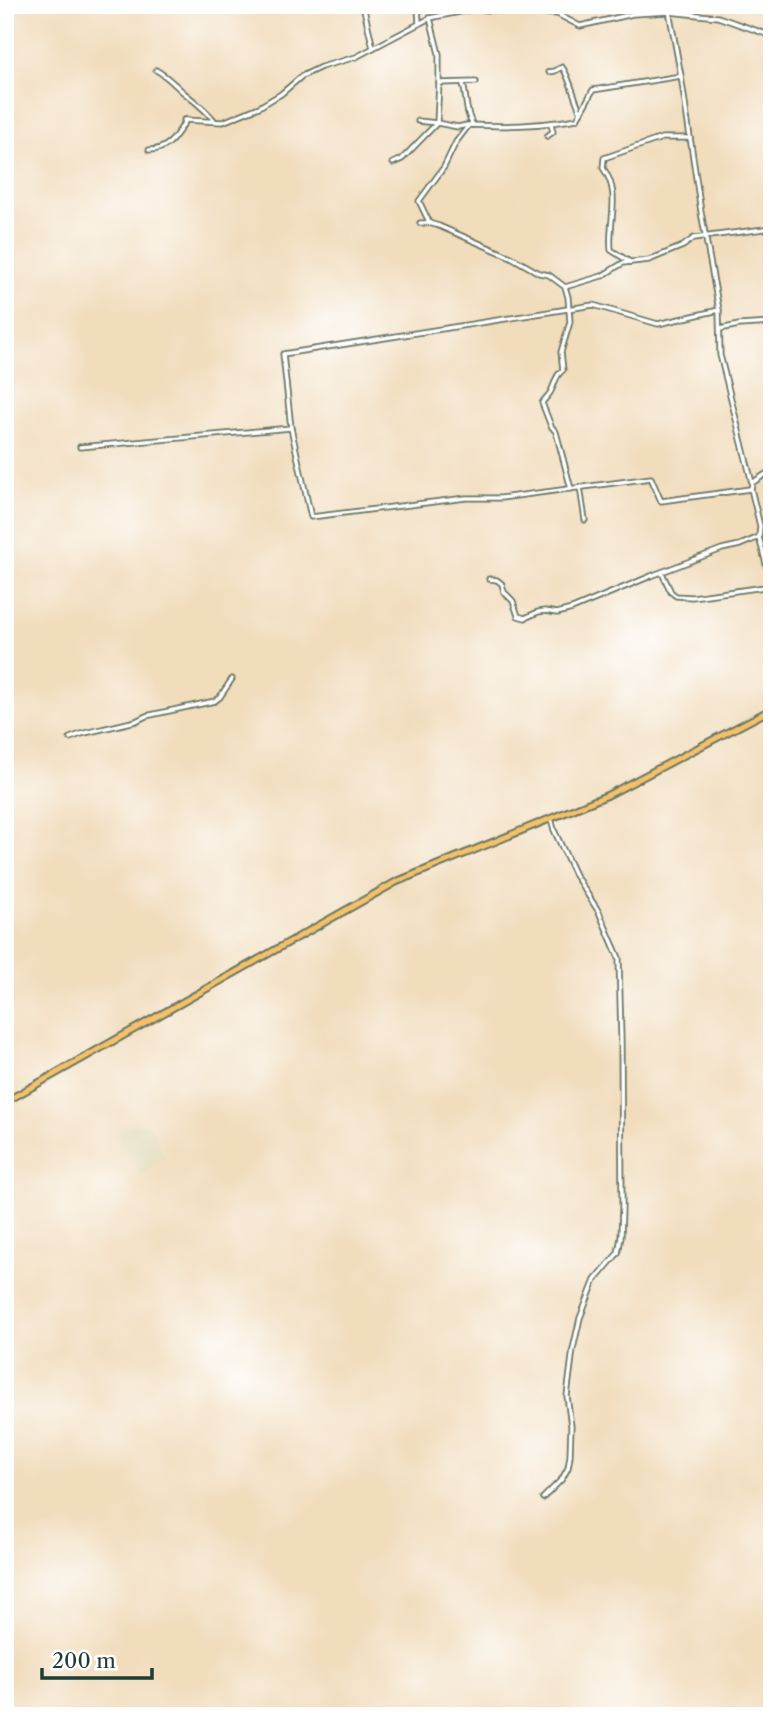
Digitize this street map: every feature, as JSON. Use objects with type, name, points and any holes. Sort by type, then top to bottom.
[{"type":"main road","points":[[5,1102],[396,882],[608,795],[772,709]]},
{"type":"street","points":[[363,5],[373,48]]},
{"type":"street","points":[[418,5],[419,24]]},
{"type":"street","points":[[662,572],[671,592],[676,596],[692,597],[772,587],[759,537],[760,526],[752,483],[720,355],[719,310],[668,5]]},
{"type":"street","points":[[149,150],[170,144],[185,120],[223,122],[259,107],[281,94],[302,76],[321,67],[356,57],[430,19],[474,9],[556,14],[580,26],[633,14],[669,12],[718,17],[772,36]]},
{"type":"street","points":[[393,163],[402,159],[437,123],[439,54],[430,19]]},
{"type":"street","points":[[549,72],[562,67],[566,72],[581,113]]},
{"type":"street","points":[[156,70],[166,75],[216,121]]},
{"type":"street","points":[[418,121],[458,127],[551,124],[577,119],[593,90],[681,76]]},
{"type":"street","points":[[439,83],[476,82]]},
{"type":"street","points":[[463,83],[471,125]]},
{"type":"street","points":[[547,135],[553,132],[551,124]]},
{"type":"street","points":[[429,223],[419,201],[444,167],[456,142],[471,125]]},
{"type":"street","points":[[630,262],[611,250],[613,196],[611,180],[603,168],[604,158],[663,138],[690,138]]},
{"type":"street","points":[[420,223],[429,223],[511,257],[539,273],[549,275],[565,287],[570,322],[561,352],[563,370],[542,403],[556,432],[570,489]]},
{"type":"street","points":[[565,287],[602,276],[623,263],[649,260],[694,239],[772,228]]},
{"type":"street","points":[[719,310],[658,324],[593,305],[283,354],[291,428],[311,517],[466,498],[501,498],[651,478],[661,501],[751,489]]},
{"type":"street","points":[[720,328],[772,323]]},
{"type":"street","points":[[80,447],[291,428]]},
{"type":"street","points":[[752,483],[772,470]]},
{"type":"street","points":[[580,487],[585,520]]},
{"type":"street","points":[[489,579],[502,584],[504,592],[513,601],[518,616],[525,618],[538,612],[557,613],[572,609],[662,572],[759,537]]},
{"type":"street","points":[[70,738],[219,699],[232,679]]},
{"type":"street","points":[[543,1498],[562,1479],[568,1468],[570,1426],[567,1396],[573,1349],[580,1318],[596,1280],[618,1253],[622,1208],[619,958],[599,912],[575,875],[551,818]]},
{"type":"shaded area","points":[[150,1125],[165,1157],[141,1175],[117,1137],[122,1127]]}]
